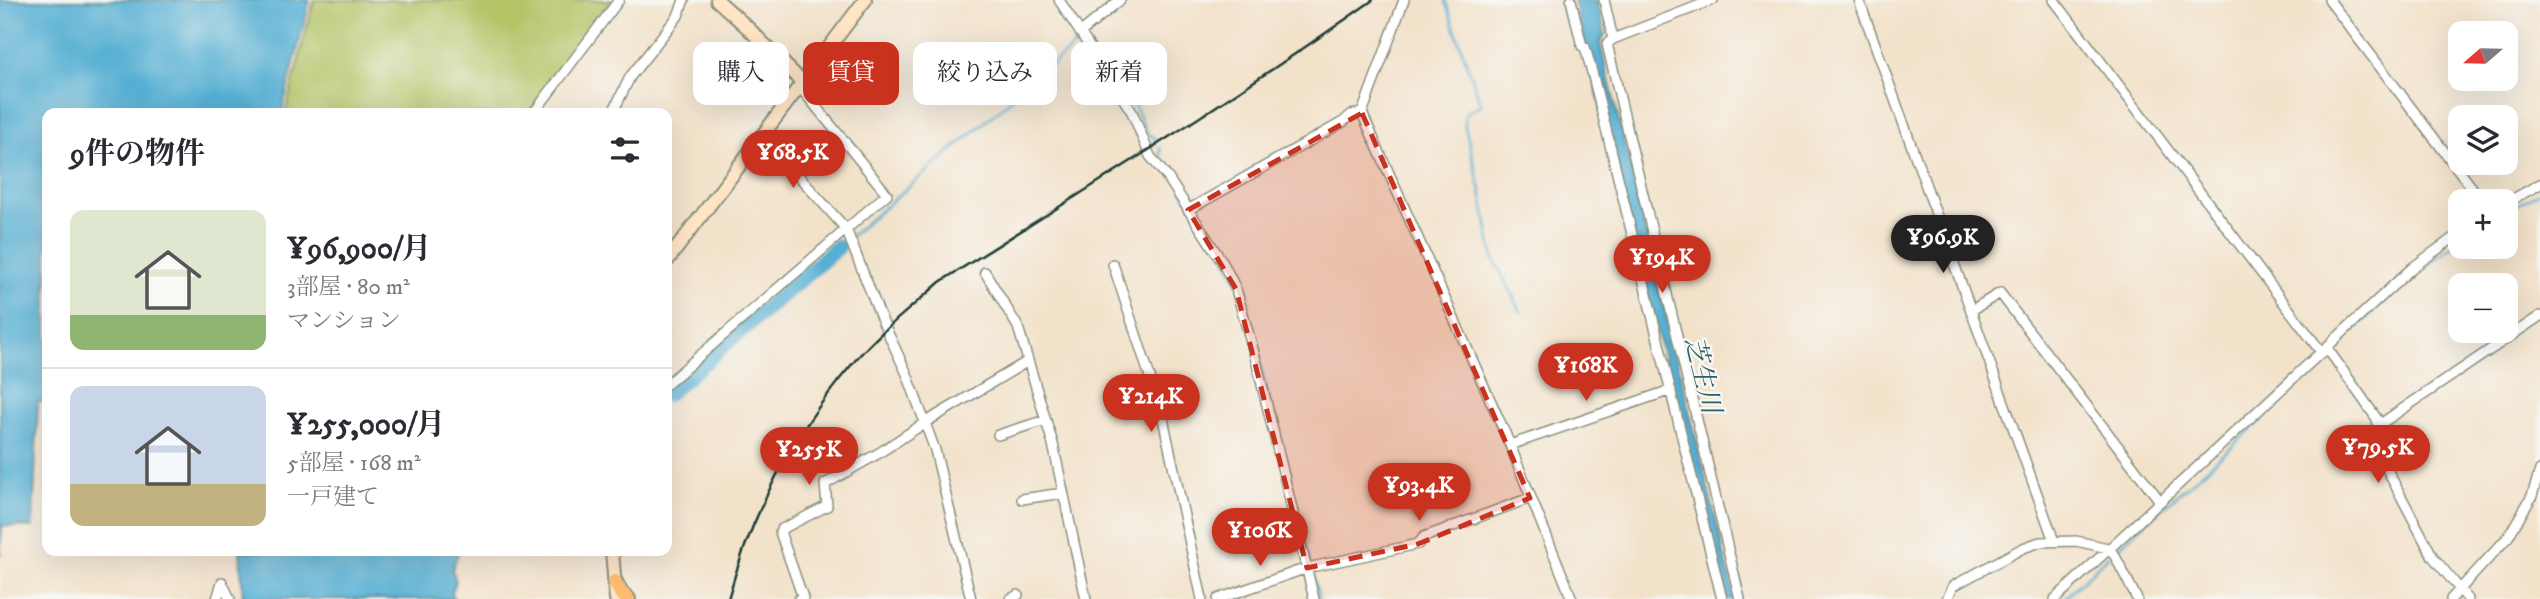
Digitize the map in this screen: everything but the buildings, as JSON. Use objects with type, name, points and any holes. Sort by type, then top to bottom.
[{"type":"main road","points":[[717,0],[747,27],[801,85]]},
{"type":"main road","points":[[672,254],[865,0]]},
{"type":"main road","points":[[612,556],[616,599]]},
{"type":"main road","points":[[615,582],[628,599]]},
{"type":"street","points":[[538,108],[619,0]]},
{"type":"street","points":[[615,108],[630,77],[678,16],[684,0]]},
{"type":"street","points":[[1059,0],[1132,112],[1150,156],[1191,208],[1236,289],[1310,567],[1314,599]]},
{"type":"street","points":[[1082,36],[1120,0]]},
{"type":"street","points":[[1404,0],[1362,113],[1510,444],[1572,599]]},
{"type":"street","points":[[1571,0],[1582,46],[1585,47],[1588,57],[1722,599]]},
{"type":"street","points":[[1604,0],[1613,39]]},
{"type":"street","points":[[1713,0],[1613,39],[1607,44],[1741,599]]},
{"type":"street","points":[[1859,0],[2054,541]]},
{"type":"street","points":[[2054,0],[2328,352],[2379,425],[2382,460],[2433,557],[2468,599]]},
{"type":"street","points":[[2329,0],[2473,189]]},
{"type":"street","points":[[672,380],[887,194],[801,85]]},
{"type":"street","points":[[1191,208],[1351,116],[1362,113]]},
{"type":"street","points":[[762,135],[847,231],[926,422],[971,599]]},
{"type":"street","points":[[2518,196],[2540,184]]},
{"type":"street","points":[[2054,599],[2111,552],[2160,501],[2328,352],[2412,268],[2448,242]]},
{"type":"street","points":[[1113,264],[1162,414],[1202,599]]},
{"type":"street","points":[[985,272],[1018,327],[1045,420],[1086,599]]},
{"type":"street","points":[[1972,310],[2000,293],[2160,501]]},
{"type":"street","points":[[2379,425],[2540,316]]},
{"type":"street","points":[[799,599],[803,598],[781,538],[782,529],[827,506],[825,484],[1028,361]]},
{"type":"street","points":[[1510,444],[1671,390]]},
{"type":"street","points":[[998,435],[1045,420]]},
{"type":"street","points":[[2451,599],[2508,537],[2532,496],[2540,470]]},
{"type":"street","points":[[1022,499],[1063,493]]},
{"type":"street","points":[[1217,599],[1310,567],[1418,544],[1424,537],[1530,498]]},
{"type":"street","points":[[1947,599],[1953,586],[1962,580],[2023,548],[2054,541],[2088,542],[2111,552],[2137,599]]},
{"type":"street","points":[[217,599],[222,582],[230,599]]},
{"type":"highlighted area","points":[[1362,113],[1530,498],[1418,544],[1307,568],[1236,289],[1188,210]]},
{"type":"green space","points":[[314,0],[612,0],[532,108],[287,108]]},
{"type":"water","points":[[0,0],[310,0],[283,108],[42,108],[42,402],[38,402],[33,527],[2,526],[0,556]]},
{"type":"water","points":[[1574,0],[1597,0],[1605,34],[1600,43],[1735,599],[1724,599]]},
{"type":"water","points":[[240,556],[457,556],[452,569],[456,581],[452,592],[454,599],[243,599]]},
{"type":"waterway","points":[[838,247],[1128,0]]},
{"type":"waterway","points":[[1445,0],[1481,105],[1468,111],[1465,127],[1481,191],[1493,257],[1521,312]]},
{"type":"waterway","points":[[1133,105],[1147,133],[1156,139]]},
{"type":"waterway","points":[[1160,148],[1161,158],[1172,177]]},
{"type":"waterway","points":[[1182,191],[1223,252],[1244,296],[1319,599]]},
{"type":"waterway","points":[[2518,204],[2540,192]]},
{"type":"waterway","points":[[672,390],[838,247]]},
{"type":"waterway","points":[[2114,551],[2247,433],[2382,303],[2448,250]]},
{"type":"waterway","points":[[2064,599],[2109,555]]},
{"type":"railway","points":[[728,599],[749,535],[777,474],[832,389],[884,331],[940,282],[1212,109],[1373,0]]},
{"type":"water label","name":"芝生川","points":[[1702,375]]}]
